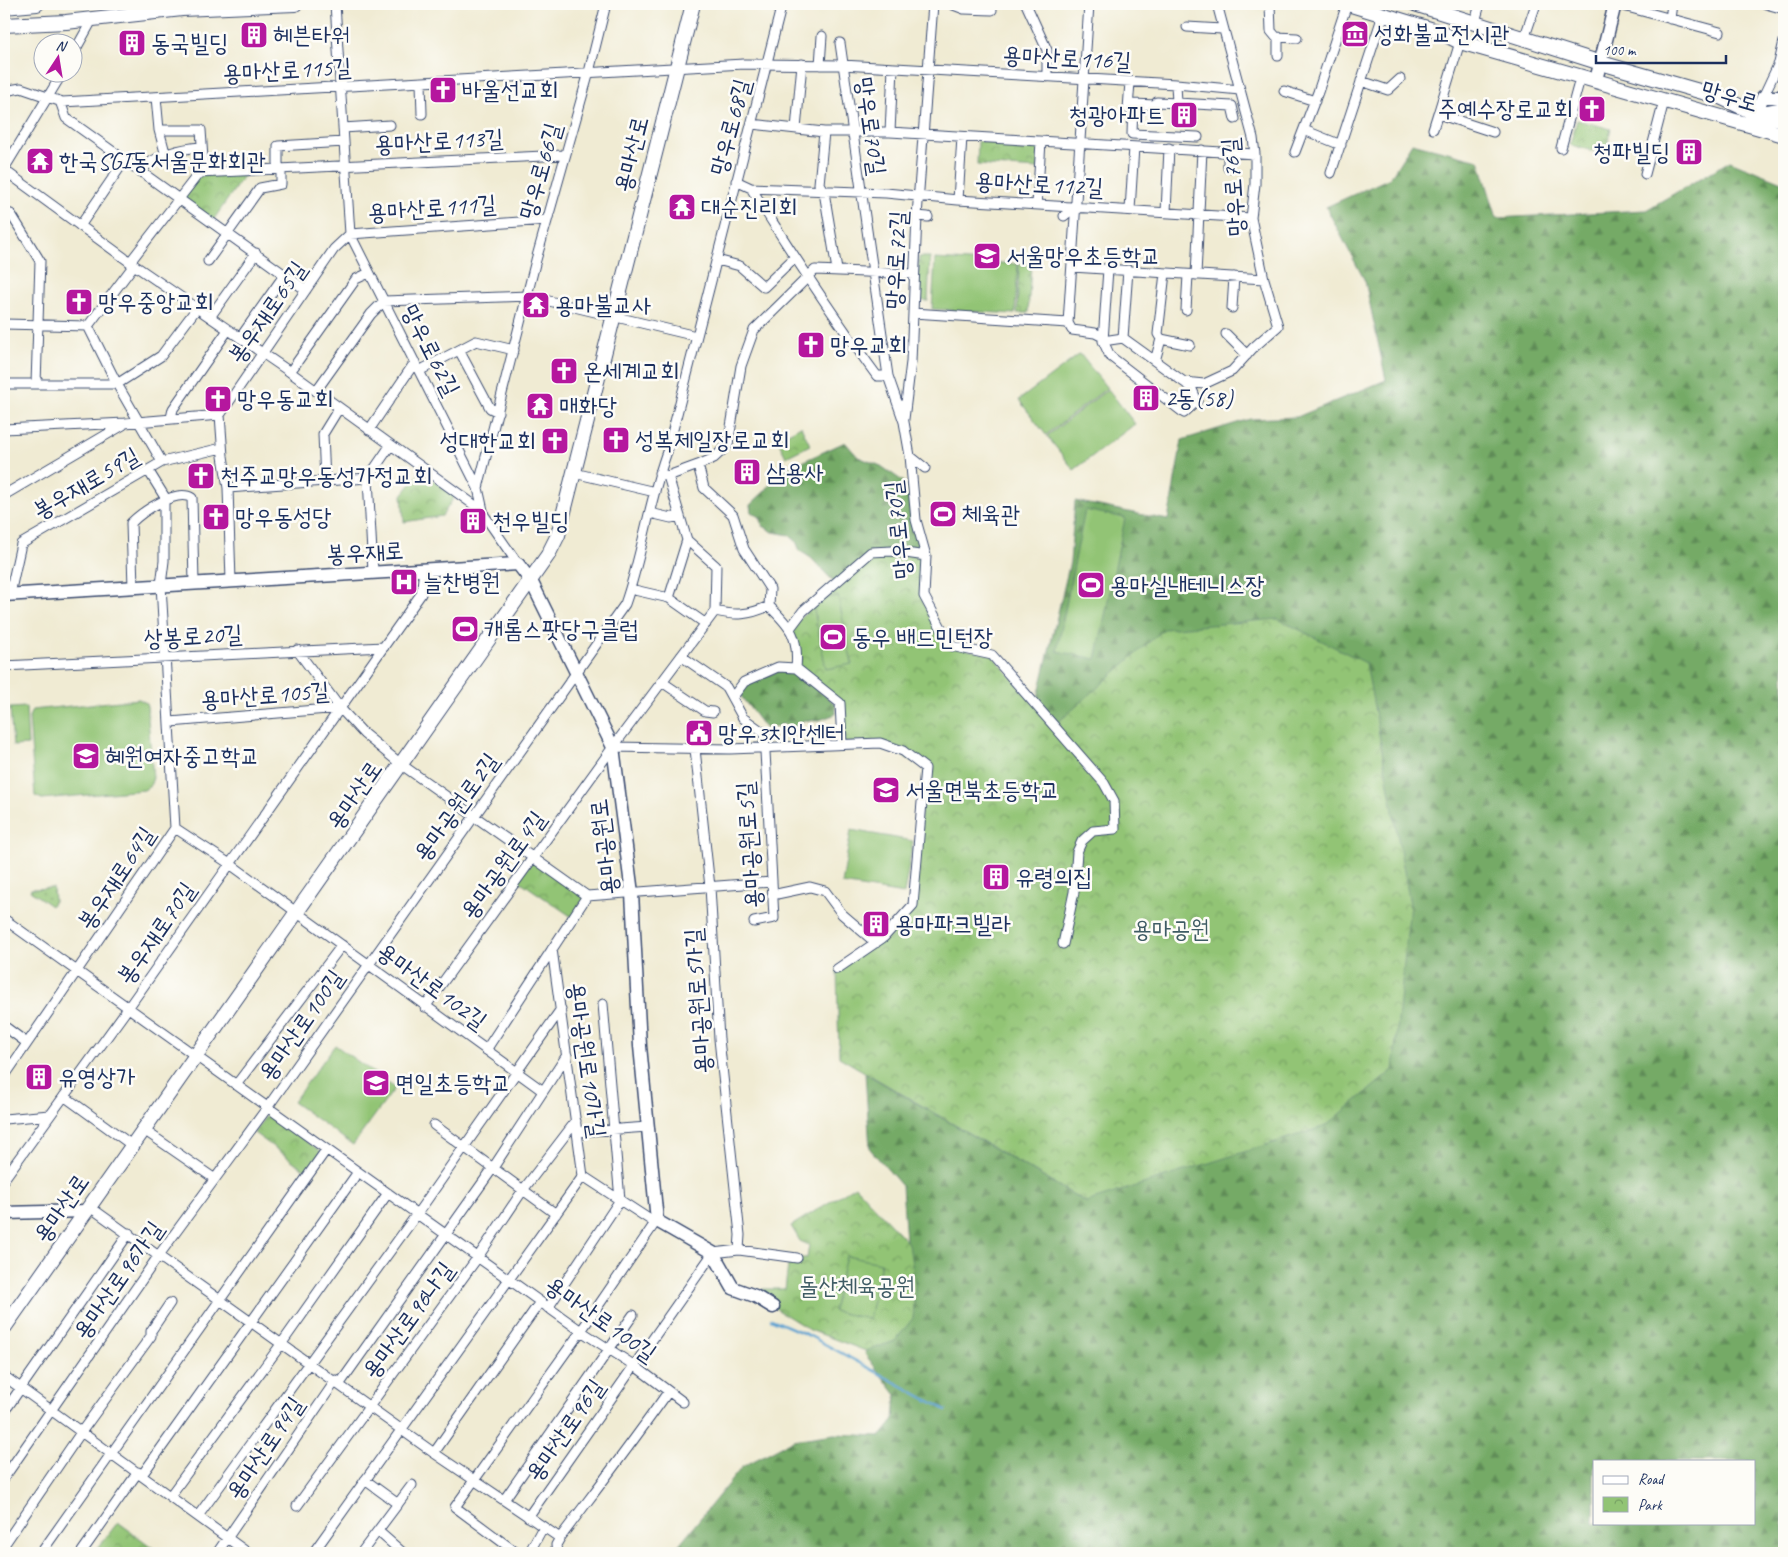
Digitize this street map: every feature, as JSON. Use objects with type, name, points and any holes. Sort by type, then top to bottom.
[{"type":"main road","points":[[4,7],[31,4]]},
{"type":"main road","points":[[4,25],[92,20],[182,9],[295,4]]},
{"type":"main road","name":"용마산로","points":[[6,1322],[89,1209],[548,555],[558,535],[693,4]]},
{"type":"main road","name":"망우로","points":[[1352,4],[1440,32],[1460,42],[1581,75],[1664,101],[1753,119],[1784,120]]},
{"type":"main road","name":"망우로","points":[[1415,4],[1601,63],[1720,97],[1753,119],[1784,135]]},
{"type":"street","name":"망우로62길","points":[[335,4],[350,234],[478,488],[484,515],[518,564]]},
{"type":"street","name":"망우로66길","points":[[478,488],[564,155],[589,72],[606,4]]},
{"type":"street","name":"망우로68길","points":[[578,673],[625,604],[630,589],[659,473],[668,449],[782,4]]},
{"type":"street","name":"망우로72길","points":[[904,422],[911,362],[917,216],[930,71],[933,4]]},
{"type":"street","points":[[951,4],[964,9],[992,10],[992,4]]},
{"type":"street","points":[[1026,4],[1047,50],[1048,77]]},
{"type":"street","points":[[1089,4],[1068,323],[1072,330],[1092,332],[1103,339],[1123,338],[1184,382],[1190,387],[1197,401],[1184,413],[1110,356],[1103,339],[1108,269]]},
{"type":"street","name":"망우로76길","points":[[1184,382],[1204,384],[1232,371],[1278,326],[1264,279],[1251,218],[1256,154],[1217,4]]},
{"type":"street","points":[[1270,4],[1271,31],[1278,37],[1297,38]]},
{"type":"street","points":[[1296,152],[1352,4]]},
{"type":"street","points":[[1475,22],[1480,4]]},
{"type":"street","points":[[1524,39],[1536,4]]},
{"type":"street","points":[[1596,80],[1616,4],[1720,32]]},
{"type":"street","points":[[1670,19],[1672,4]]},
{"type":"street","points":[[1766,4],[1784,9]]},
{"type":"street","points":[[1331,173],[1383,14]]},
{"type":"street","points":[[82,38],[92,20]]},
{"type":"street","points":[[1187,27],[1222,29]]},
{"type":"street","points":[[820,64],[822,36]]},
{"type":"street","points":[[1278,37],[1278,56]]},
{"type":"street","points":[[1753,119],[1779,63],[1784,41]]},
{"type":"street","points":[[1433,129],[1460,42]]},
{"type":"street","points":[[840,43],[842,65]]},
{"type":"street","name":"용마산로116길","points":[[676,69],[767,64],[820,64],[1176,84],[1240,90]]},
{"type":"street","points":[[796,129],[802,64]]},
{"type":"street","name":"망우로70길","points":[[842,65],[860,192],[875,272],[888,376],[904,422],[910,456],[916,520],[926,556],[924,596],[951,646],[992,655],[1104,782],[1114,801],[1115,829],[1093,831],[1083,839],[1078,852],[1074,892],[1063,944]]},
{"type":"street","points":[[890,132],[893,68]]},
{"type":"street","name":"용마산로115길","points":[[4,91],[21,88],[60,102],[589,72],[676,69]]},
{"type":"street","points":[[1561,148],[1581,75]]},
{"type":"street","points":[[1361,81],[1388,90],[1400,79]]},
{"type":"street","points":[[56,82],[4,169],[132,263],[340,408],[390,446],[477,507],[484,515]]},
{"type":"street","points":[[1130,82],[1130,210]]},
{"type":"street","points":[[420,83],[422,114]]},
{"type":"street","points":[[1176,84],[1177,103]]},
{"type":"street","points":[[1284,90],[1315,101]]},
{"type":"street","points":[[156,97],[159,130],[166,156]]},
{"type":"street","points":[[1763,97],[1784,97]]},
{"type":"street","name":"망우로","points":[[1646,174],[1664,101]]},
{"type":"street","points":[[60,102],[66,118],[306,290]]},
{"type":"street","points":[[1198,137],[1132,134],[1133,104],[1156,105],[1157,102],[1232,106],[1234,118]]},
{"type":"street","points":[[1753,119],[1784,108]]},
{"type":"street","points":[[1438,113],[1440,116],[1493,132]]},
{"type":"street","points":[[752,124],[824,132],[890,132],[1256,154]]},
{"type":"street","points":[[343,128],[390,125]]},
{"type":"street","points":[[88,326],[179,198],[199,173],[204,173],[200,129],[159,130]]},
{"type":"street","points":[[1304,130],[1341,145]]},
{"type":"street","points":[[824,132],[819,184],[824,192],[837,270]]},
{"type":"street","points":[[958,200],[962,137]]},
{"type":"street","points":[[208,261],[260,188],[281,184],[278,146],[344,142]]},
{"type":"street","points":[[1037,204],[1041,142]]},
{"type":"street","points":[[141,171],[150,161],[202,147]]},
{"type":"street","points":[[1166,212],[1169,148]]},
{"type":"street","points":[[1186,310],[1200,214],[1202,150]]},
{"type":"street","points":[[1228,151],[1228,168]]},
{"type":"street","name":"용마산로113길","points":[[204,173],[564,155]]},
{"type":"street","points":[[80,226],[125,160]]},
{"type":"street","name":"용마산로112길","points":[[736,182],[751,188],[860,192],[1251,218]]},
{"type":"street","points":[[751,188],[794,258],[877,376],[888,376]]},
{"type":"street","points":[[1064,216],[1076,206]]},
{"type":"street","points":[[4,212],[11,214],[40,260],[36,384]]},
{"type":"street","points":[[917,216],[928,216]]},
{"type":"street","name":"용마산로111길","points":[[350,234],[547,220]]},
{"type":"street","name":"봉우재로65길","points":[[220,415],[334,249],[350,234]]},
{"type":"street","points":[[210,317],[256,253]]},
{"type":"street","points":[[716,260],[740,266],[764,287],[794,258]]},
{"type":"street","points":[[1072,267],[1264,279]]},
{"type":"street","points":[[659,473],[668,476],[698,465],[714,458],[728,445],[740,366],[754,330],[816,269],[914,274]]},
{"type":"street","points":[[1123,338],[1128,270]]},
{"type":"street","points":[[290,372],[356,279],[369,273]]},
{"type":"street","points":[[1155,361],[1161,339],[1158,334],[1165,273]]},
{"type":"street","points":[[240,338],[285,274]]},
{"type":"street","points":[[1232,308],[1234,277]]},
{"type":"street","points":[[316,391],[371,314],[384,301],[528,296],[696,336]]},
{"type":"street","points":[[4,384],[117,384],[161,356],[197,308]]},
{"type":"street","points":[[912,313],[1068,323]]},
{"type":"street","points":[[4,324],[88,326]]},
{"type":"street","points":[[88,326],[117,384],[162,462]]},
{"type":"street","points":[[171,418],[172,409],[228,330]]},
{"type":"street","points":[[1226,334],[1247,355]]},
{"type":"street","points":[[1161,339],[1190,345]]},
{"type":"street","points":[[369,430],[417,367],[476,341],[514,350]]},
{"type":"street","points":[[459,350],[490,408],[498,412]]},
{"type":"street","points":[[324,481],[323,434],[340,408]]},
{"type":"street","points":[[4,429],[125,423],[220,415],[222,448],[228,488],[231,581]]},
{"type":"street","points":[[4,496],[125,423]]},
{"type":"street","points":[[373,572],[368,478],[390,446]]},
{"type":"street","name":"봉우재로59길","points":[[7,594],[21,544],[162,462],[222,448]]},
{"type":"street","points":[[910,456],[925,468]]},
{"type":"street","points":[[698,465],[704,488],[733,515],[744,549],[770,589],[769,606],[791,627],[798,651],[796,668]]},
{"type":"street","points":[[148,470],[165,500]]},
{"type":"street","points":[[574,473],[654,492]]},
{"type":"street","points":[[668,476],[687,540],[716,566],[716,611],[738,616],[754,613],[769,606]]},
{"type":"street","points":[[228,488],[368,478]]},
{"type":"street","points":[[133,587],[130,524],[165,500],[176,495],[192,498],[194,583]]},
{"type":"street","name":"봉우재로64길","points":[[4,1077],[175,828],[161,585],[164,561],[165,500]]},
{"type":"street","points":[[650,513],[672,518],[680,516]]},
{"type":"street","points":[[669,598],[687,540]]},
{"type":"street","points":[[791,627],[803,610],[871,552],[892,551],[926,556]]},
{"type":"street","points":[[518,564],[531,580]]},
{"type":"street","name":"봉우재로","points":[[7,594],[518,564]]},
{"type":"street","name":"봉우재로70길","points":[[4,1179],[422,594],[424,570]]},
{"type":"street","name":"용마공원로","points":[[531,580],[613,747],[632,893],[640,1046],[656,1222]]},
{"type":"street","points":[[630,589],[669,598],[706,624]]},
{"type":"street","name":"용마공원로4길","points":[[425,1007],[613,747],[716,611]]},
{"type":"street","name":"상봉로20길","points":[[4,666],[384,646]]},
{"type":"street","points":[[297,650],[340,708]]},
{"type":"street","points":[[681,656],[724,685],[743,718],[763,732],[763,749]]},
{"type":"street","points":[[732,698],[744,682],[778,667],[796,668],[840,703],[842,743]]},
{"type":"street","name":"용마공원로2길","points":[[368,965],[473,816],[578,673]]},
{"type":"street","points":[[662,682],[705,712],[712,712]]},
{"type":"street","name":"용마산로105길","points":[[170,722],[340,708],[364,734],[402,765],[587,896]]},
{"type":"street","name":"용마공원로5길","points":[[613,747],[763,749],[842,743],[880,743],[903,751],[926,768],[912,905],[876,943]]},
{"type":"street","name":"용마공원로5가길","points":[[695,749],[710,887],[719,1039],[740,1235],[738,1250]]},
{"type":"street","name":"용마공원로5길","points":[[754,922],[774,919],[763,749]]},
{"type":"street","name":"용마산로102길","points":[[175,828],[230,864],[543,1091]]},
{"type":"street","points":[[486,1050],[587,896],[772,882]]},
{"type":"street","points":[[772,895],[810,887],[825,891],[842,914],[876,943],[838,969]]},
{"type":"street","name":"용마산로100길","points":[[4,919],[548,1308],[635,1366],[683,1402]]},
{"type":"street","points":[[236,1085],[342,945]]},
{"type":"street","name":"용마공원로10가길","points":[[552,949],[583,1176]]},
{"type":"street","name":"용마산로100길","points":[[267,1108],[368,965]]},
{"type":"street","points":[[548,1308],[620,1200],[603,1004]]},
{"type":"street","points":[[417,1214],[561,1009]]},
{"type":"street","points":[[4,1026],[27,1043]]},
{"type":"street","name":"용마산로94길","points":[[217,1553],[493,1168],[567,1054]]},
{"type":"street","points":[[64,1096],[133,1146]]},
{"type":"street","name":"용마산로96가길","points":[[4,1478],[158,1256],[267,1108]]},
{"type":"street","points":[[4,1119],[50,1115]]},
{"type":"street","points":[[478,1257],[523,1190],[576,1121]]},
{"type":"street","points":[[434,1125],[556,1214]]},
{"type":"street","points":[[577,1132],[648,1127]]},
{"type":"street","points":[[144,1130],[214,1179]]},
{"type":"street","points":[[41,1553],[326,1150]]},
{"type":"street","points":[[81,1553],[358,1172]]},
{"type":"street","points":[[583,1176],[656,1222],[713,1253],[734,1288],[755,1296],[773,1307]]},
{"type":"street","name":"용마산로100길","points":[[510,1280],[583,1176]]},
{"type":"street","name":"용마산로94길","points":[[170,1496],[282,1343],[388,1193]]},
{"type":"street","points":[[4,1213],[89,1209]]},
{"type":"street","name":"용마산로96길","points":[[89,1209],[128,1234],[339,1383],[434,1453],[560,1538]]},
{"type":"street","name":"용마산로94길","points":[[198,1516],[417,1214]]},
{"type":"street","name":"용마산로96길","points":[[517,1553],[455,1507],[473,1479],[581,1331],[656,1222]]},
{"type":"street","points":[[4,1412],[128,1234]]},
{"type":"street","points":[[713,1253],[738,1250],[797,1258]]},
{"type":"street","name":"용마산로96길","points":[[528,1517],[713,1253]]},
{"type":"street","name":"용마산로96나길","points":[[370,1406],[478,1257]]},
{"type":"street","points":[[313,1553],[510,1280]]},
{"type":"street","points":[[434,1453],[540,1302]]},
{"type":"street","points":[[4,1545],[82,1431],[151,1336],[151,1331],[170,1303]]},
{"type":"street","points":[[504,1500],[633,1315]]},
{"type":"street","name":"용마산로94길","points":[[4,1376],[248,1553]]},
{"type":"street","name":"용마산로100길","points":[[560,1538],[608,1473],[626,1453],[668,1392]]},
{"type":"street","points":[[297,1506],[370,1406]]},
{"type":"street","points":[[365,1480],[398,1504]]},
{"type":"street","points":[[361,1553],[412,1485]]},
{"type":"street","points":[[529,1553],[543,1527]]},
{"type":"street","points":[[378,1532],[403,1553]]},
{"type":"street","points":[[557,1553],[556,1545],[560,1538]]},
{"type":"green space","points":[[1577,120],[1611,129],[1605,154],[1570,145]]},
{"type":"green space","points":[[978,141],[1040,145],[1038,169],[977,165]]},
{"type":"green space","points":[[1412,143],[1479,160],[1497,218],[1646,210],[1730,161],[1784,183],[1784,1553],[672,1553],[742,1467],[793,1440],[834,1434],[881,1436],[894,1420],[896,1395],[865,1354],[880,1334],[907,1256],[902,1186],[870,1149],[865,1073],[1086,1202],[1054,726],[1036,705],[1070,562],[1075,501],[1168,520],[1182,440],[1250,419],[1297,417],[1386,380],[1365,281],[1326,207],[1390,178]]},
{"type":"green space","points":[[247,171],[212,222],[179,198],[199,173]]},
{"type":"green space","points":[[919,257],[930,257],[928,301],[917,300]]},
{"type":"green space","points":[[935,259],[1018,264],[1015,314],[932,309]]},
{"type":"green space","points":[[1019,264],[1031,265],[1028,313],[1017,313]]},
{"type":"green space","points":[[1080,354],[1107,388],[1046,435],[1019,400]]},
{"type":"green space","points":[[1108,389],[1135,424],[1074,470],[1047,436]]},
{"type":"green space","points":[[801,426],[810,445],[786,457],[777,439]]},
{"type":"green space","points":[[845,442],[858,457],[881,466],[904,482],[926,556],[835,583],[811,558],[800,551],[796,541],[789,535],[773,532],[763,526],[760,517],[751,512],[750,505],[765,491],[780,472]]},
{"type":"green space","points":[[421,471],[455,496],[442,516],[404,522],[402,495]]},
{"type":"green space","name":"용마실내테니스장","points":[[1085,510],[1125,518],[1096,659],[1057,651]]},
{"type":"green space","name":"용마공원","points":[[871,552],[926,556],[924,596],[951,646],[992,655],[1054,726],[1164,629],[1278,619],[1366,663],[1410,904],[1393,1070],[1326,1126],[1086,1202],[839,1057],[837,969],[884,937],[913,905],[925,768],[880,743],[842,743],[840,703],[796,668],[791,627]]},
{"type":"green space","name":"동우 배드민턴장","points":[[838,596],[852,664],[826,669],[814,610],[820,601]]},
{"type":"green space","points":[[778,671],[795,672],[836,704],[836,714],[817,721],[804,720],[792,729],[783,724],[765,728],[740,695],[747,684]]},
{"type":"green space","points":[[139,699],[146,703],[147,706],[153,778],[150,786],[144,790],[42,799],[35,796],[29,717],[32,710]]},
{"type":"green space","points":[[26,707],[28,745],[13,746],[10,708]]},
{"type":"green space","points":[[851,830],[913,841],[904,894],[842,884]]},
{"type":"green space","points":[[533,859],[586,896],[572,917],[518,880]]},
{"type":"green space","points":[[53,888],[54,901],[51,906],[30,891],[31,889]]},
{"type":"green space","points":[[335,1045],[395,1088],[353,1145],[293,1102]]},
{"type":"green space","points":[[267,1114],[322,1152],[308,1172],[254,1133]]},
{"type":"green space","name":"돌산체육공원","points":[[855,1186],[909,1244],[915,1285],[913,1318],[895,1341],[866,1351],[810,1330],[773,1307],[763,1289],[785,1289],[789,1258],[807,1258],[809,1245],[800,1241],[791,1226]]},
{"type":"green space","points":[[846,1256],[881,1263],[869,1319],[833,1311]]},
{"type":"green space","points":[[118,1522],[160,1553],[94,1553]]},
{"type":"waterway","points":[[771,1319],[810,1336],[946,1410]]},
{"type":"place","name":"성화불교전시관","points":[[1355,34]]},
{"type":"place","name":"헤븐타워","points":[[254,35]]},
{"type":"place","name":"동국빌딩","points":[[132,43]]},
{"type":"place","name":"바울선교회","points":[[443,90]]},
{"type":"place","name":"주예수장로교회","points":[[1592,109]]},
{"type":"place","name":"청광아파트","points":[[1184,115]]},
{"type":"place","name":"청파빌딩","points":[[1689,152]]},
{"type":"place","name":"한국SGI동서울문화회관","points":[[40,161]]},
{"type":"place","name":"대순진리회","points":[[682,207]]},
{"type":"place","name":"서울망우초등학교","points":[[987,256]]},
{"type":"place","name":"망우중앙교회","points":[[79,302]]},
{"type":"place","name":"용마불교사","points":[[536,305]]},
{"type":"place","name":"망우교회","points":[[811,345]]},
{"type":"place","name":"온세계교회","points":[[564,371]]},
{"type":"place","name":"2동(58)","points":[[1146,398]]},
{"type":"place","name":"망우동교회","points":[[218,399]]},
{"type":"place","name":"매화당","points":[[540,406]]},
{"type":"place","name":"성복제일장로교회","points":[[616,440]]},
{"type":"place","name":"성대한교회","points":[[555,441]]},
{"type":"place","name":"삼용사","points":[[747,472]]},
{"type":"place","name":"천주교망우동성가정교회","points":[[201,476]]},
{"type":"place","name":"체육관","points":[[943,514]]},
{"type":"place","name":"망우동성당","points":[[216,517]]},
{"type":"place","name":"천우빌딩","points":[[473,521]]},
{"type":"place","name":"늘찬병원","points":[[404,582]]},
{"type":"place","name":"용마실내테니스장","points":[[1091,585]]},
{"type":"place","name":"캐롬스팟당구클럽","points":[[465,629]]},
{"type":"place","name":"동우 배드민턴장","points":[[833,637]]},
{"type":"place","name":"망우3치안센터","points":[[699,733]]},
{"type":"place","name":"혜원여자중고학교","points":[[86,756]]},
{"type":"place","name":"서울면북초등학교","points":[[886,790]]},
{"type":"place","name":"유령의집","points":[[996,877]]},
{"type":"place","name":"용마파크빌라","points":[[876,924]]},
{"type":"place","name":"유영상가","points":[[39,1077]]},
{"type":"place","name":"면일초등학교","points":[[376,1083]]}]
